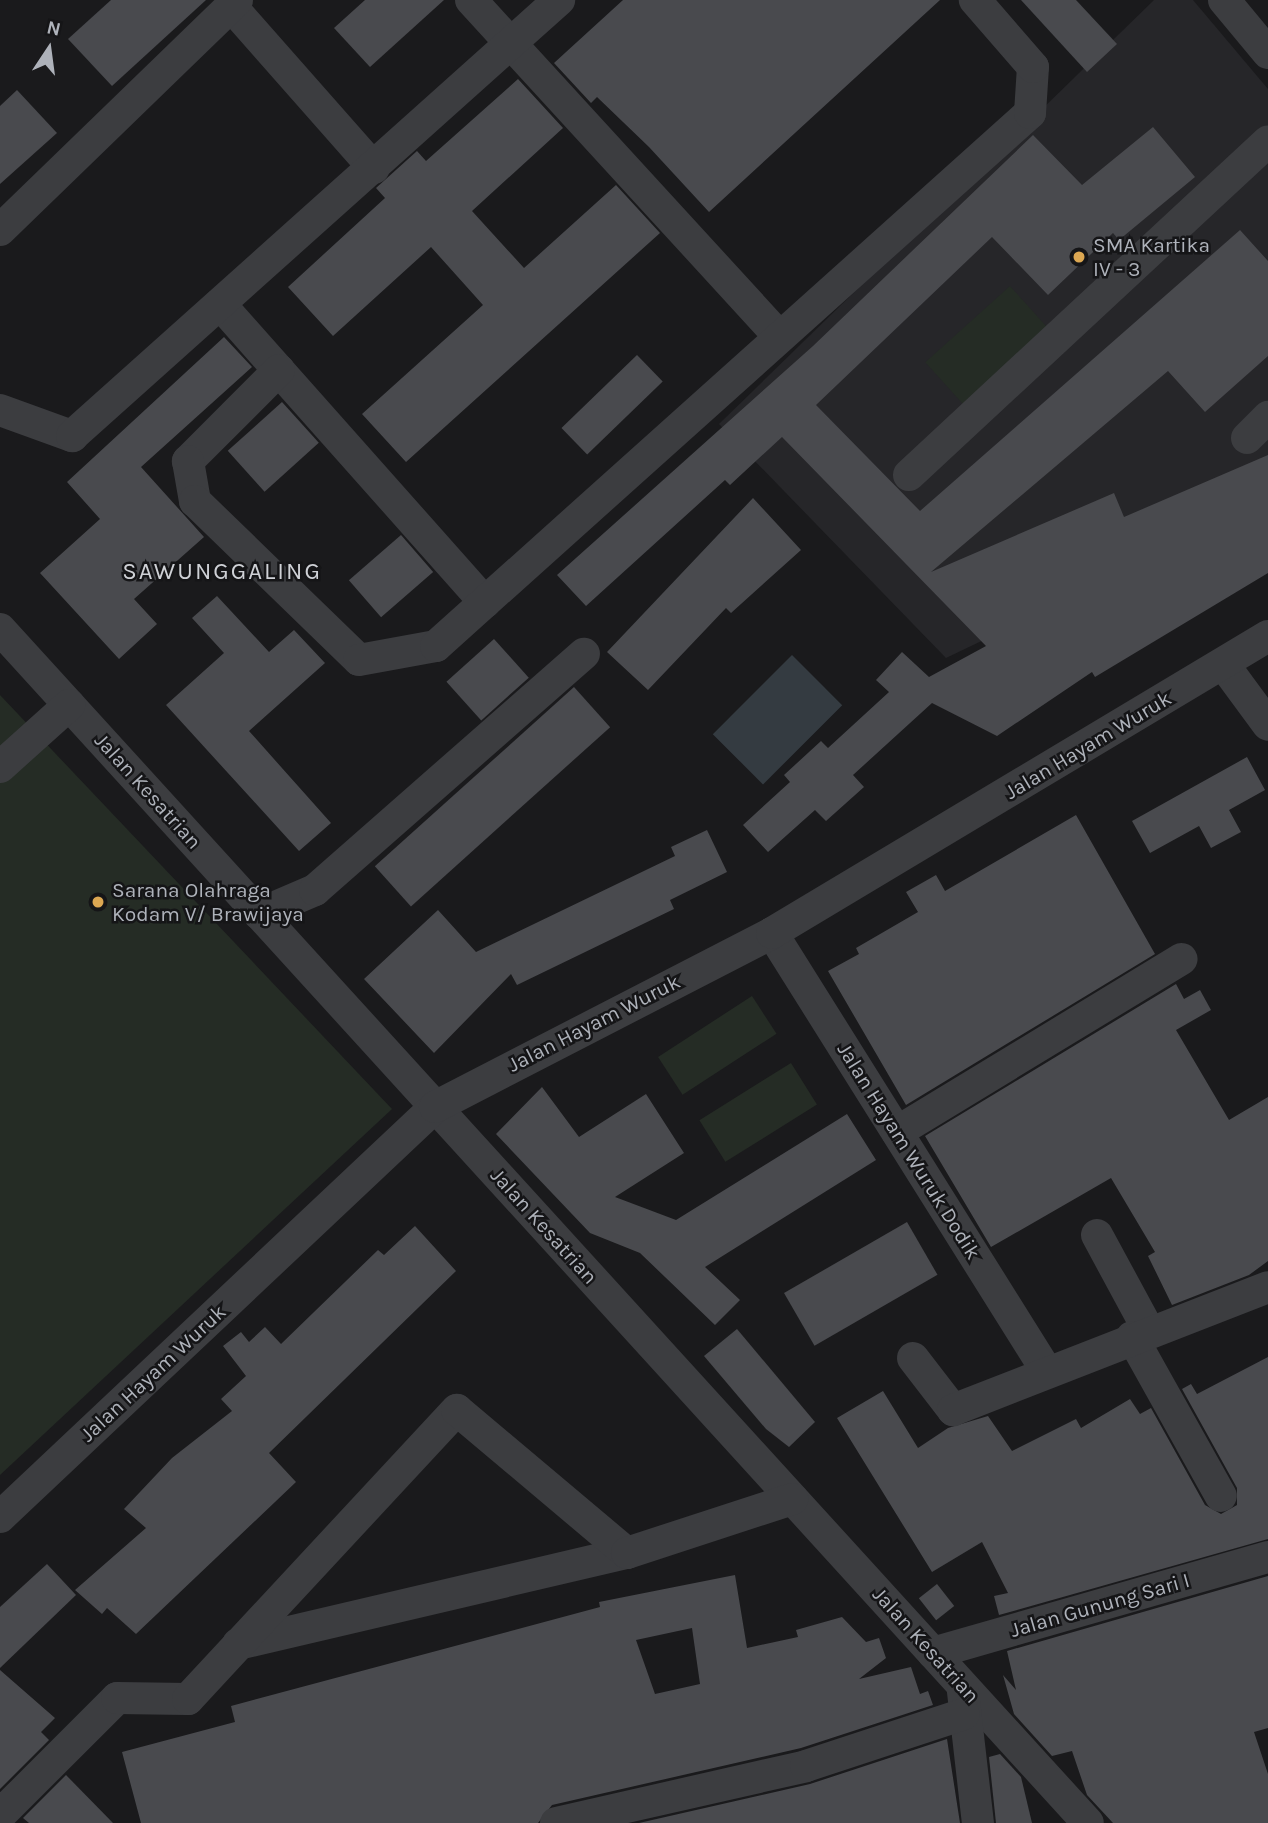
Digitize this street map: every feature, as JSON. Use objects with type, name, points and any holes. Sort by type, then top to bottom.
[{"type":"street","points":[[471,0],[780,337]]},
{"type":"street","points":[[0,410],[72,436],[559,0]]},
{"type":"street","points":[[279,370],[188,461],[195,502],[359,660],[436,646],[1030,113],[1033,67],[975,0]]},
{"type":"street","points":[[1224,0],[1268,53]]},
{"type":"street","points":[[0,230],[234,3],[374,168]]},
{"type":"street","points":[[909,475],[1268,141]]},
{"type":"street","points":[[220,304],[485,602]]},
{"type":"street","name":"Jalan Kesatrian","points":[[0,629],[933,1653],[963,1699],[1088,1823]]},
{"type":"street","name":"Jalan Hayam Wuruk","points":[[0,1517],[435,1107],[772,933],[1268,636]]},
{"type":"street","points":[[259,914],[315,890],[584,654]]},
{"type":"street","points":[[1224,664],[1268,725]]},
{"type":"street","points":[[0,767],[69,705]]},
{"type":"street","name":"Jalan Hayam Wuruk Dodik","points":[[772,933],[1046,1370]]},
{"type":"street","points":[[897,1132],[1182,958]]},
{"type":"street","points":[[1097,1235],[1140,1334],[1221,1496]]},
{"type":"street","points":[[913,1358],[953,1410],[1046,1370],[1268,1287]]},
{"type":"street","points":[[0,1815],[117,1698],[188,1699],[457,1410],[627,1553]]},
{"type":"street","points":[[238,1644],[627,1553],[792,1499]]},
{"type":"street","name":"Jalan Gunung Sari I","points":[[933,1653],[1268,1557]]},
{"type":"street","points":[[556,1823],[806,1766],[963,1699],[978,1823]]},
{"type":"shaded area","name":"SMA Kartika IV - 3","points":[[1154,0],[1193,0],[1268,89],[1268,504],[946,658],[719,424]]},
{"type":"shaded area","points":[[1010,286],[1054,335],[969,411],[925,362]]},
{"type":"shaded area","points":[[792,655],[842,705],[763,784],[713,734]]},
{"type":"shaded area","name":"Sarana Olahraga Kodam V/ Brawijaya","points":[[0,695],[392,1109],[0,1475]]},
{"type":"shaded area","points":[[752,996],[777,1034],[683,1095],[658,1057]]},
{"type":"shaded area","points":[[791,1063],[817,1105],[725,1162],[699,1120]]},
{"type":"building","points":[[111,0],[206,0],[112,86],[68,39]]},
{"type":"building","points":[[365,0],[444,0],[370,67],[334,28]]},
{"type":"building","points":[[623,0],[940,0],[709,212],[649,147],[597,97],[591,103],[554,63]]},
{"type":"building","points":[[1021,0],[1076,0],[1117,44],[1087,72]]},
{"type":"building","points":[[518,79],[563,128],[472,211],[524,268],[616,185],[660,233],[406,462],[362,414],[483,305],[431,247],[333,336],[288,287],[385,198],[376,188],[417,151],[426,161]]},
{"type":"building","points":[[17,90],[57,133],[0,184],[0,106]]},
{"type":"building","points":[[1153,127],[1195,177],[1119,240],[1113,233],[1048,295],[992,237],[816,405],[920,511],[1240,230],[1268,261],[1268,356],[1205,412],[1168,371],[931,572],[1114,493],[1124,517],[1268,455],[1268,573],[1095,677],[1092,672],[997,736],[932,703],[853,775],[864,787],[826,821],[815,810],[768,852],[743,825],[790,782],[784,775],[821,741],[828,748],[889,692],[876,680],[902,652],[929,677],[986,646],[782,437],[730,485],[725,480],[586,606],[557,575],[813,346],[1033,135],[1082,185]]},
{"type":"building","points":[[224,337],[252,367],[141,467],[204,537],[134,599],[157,624],[119,659],[40,573],[100,519],[67,482]]},
{"type":"building","points":[[637,355],[663,382],[587,455],[561,428]]},
{"type":"building","points":[[282,402],[319,443],[265,492],[228,451]]},
{"type":"building","points":[[753,498],[801,550],[731,613],[726,608],[648,690],[607,652]]},
{"type":"building","points":[[401,535],[433,572],[381,617],[349,580]]},
{"type":"building","points":[[217,596],[269,652],[294,630],[325,663],[249,731],[331,823],[299,851],[166,705],[224,653],[192,618]]},
{"type":"building","points":[[494,639],[529,678],[481,720],[446,682]]},
{"type":"building","points":[[574,687],[610,727],[411,906],[375,866]]},
{"type":"building","points":[[1247,757],[1265,790],[1229,810],[1241,832],[1211,848],[1199,826],[1150,853],[1132,821]]},
{"type":"building","points":[[1076,815],[1155,954],[906,1105],[828,971],[859,954],[856,948],[918,912],[906,892],[936,875],[945,891]]},
{"type":"building","points":[[707,830],[727,872],[670,900],[674,909],[517,985],[511,974],[434,1053],[364,979],[438,910],[476,952],[675,856],[671,847]]},
{"type":"building","points":[[1176,984],[1184,999],[1200,990],[1211,1010],[1176,1030],[1229,1120],[1268,1097],[1268,1261],[1249,1275],[1172,1305],[1148,1256],[1155,1252],[1111,1178],[991,1247],[925,1136]]},
{"type":"building","points":[[542,1087],[579,1137],[646,1094],[684,1153],[615,1197],[676,1220],[847,1114],[876,1160],[705,1267],[740,1300],[715,1325],[640,1253],[590,1233],[496,1134]]},
{"type":"building","points":[[907,1222],[938,1275],[815,1346],[784,1293]]},
{"type":"building","points":[[415,1226],[456,1271],[269,1453],[296,1482],[136,1634],[107,1608],[102,1614],[75,1590],[146,1528],[124,1509],[172,1458],[232,1411],[221,1399],[246,1376],[223,1346],[241,1332],[249,1342],[265,1327],[281,1344],[378,1250],[384,1255]]},
{"type":"building","points":[[737,1329],[815,1422],[789,1447],[766,1429],[704,1356]]},
{"type":"building","points":[[1268,1357],[1268,1539],[999,1615],[994,1596],[1008,1593],[982,1542],[932,1572],[837,1418],[883,1391],[918,1448],[948,1428],[988,1416],[1012,1451],[1076,1419],[1081,1428],[1130,1399],[1140,1414],[1151,1408],[1205,1505],[1221,1514],[1237,1505],[1237,1488],[1182,1389],[1191,1384],[1197,1394]]},
{"type":"building","points":[[47,1564],[76,1595],[0,1668],[0,1607]]},
{"type":"building","points":[[735,1575],[747,1648],[798,1637],[796,1630],[842,1617],[866,1642],[879,1638],[886,1658],[859,1679],[911,1667],[920,1694],[928,1691],[933,1705],[801,1748],[552,1805],[538,1823],[141,1823],[122,1752],[235,1722],[231,1706],[600,1607],[599,1602]],"holes":[[[692,1628],[700,1684],[655,1694],[636,1640]]]},
{"type":"building","points":[[1268,1576],[1268,1728],[1254,1732],[1268,1774],[1268,1823],[1113,1823],[1087,1795],[1072,1751],[1052,1756],[1014,1714],[1003,1675],[1016,1690],[1007,1651]]},
{"type":"building","points":[[937,1584],[954,1606],[936,1620],[919,1598]]},
{"type":"building","points":[[0,1670],[55,1718],[41,1732],[49,1740],[0,1789]]},
{"type":"building","points":[[947,1739],[960,1823],[639,1823],[810,1784]]},
{"type":"building","points":[[1000,1754],[1021,1777],[1032,1823],[996,1823],[989,1757]]},
{"type":"building","points":[[66,1775],[113,1823],[29,1823],[23,1818]]},
{"type":"place","name":"SMA Kartika IV - 3","points":[[1079,257]]},
{"type":"place","name":"Sarana Olahraga Kodam V/ Brawijaya","points":[[98,902]]},
{"type":"district","name":"SAWUNGGALING","points":[[222,572]]}]
